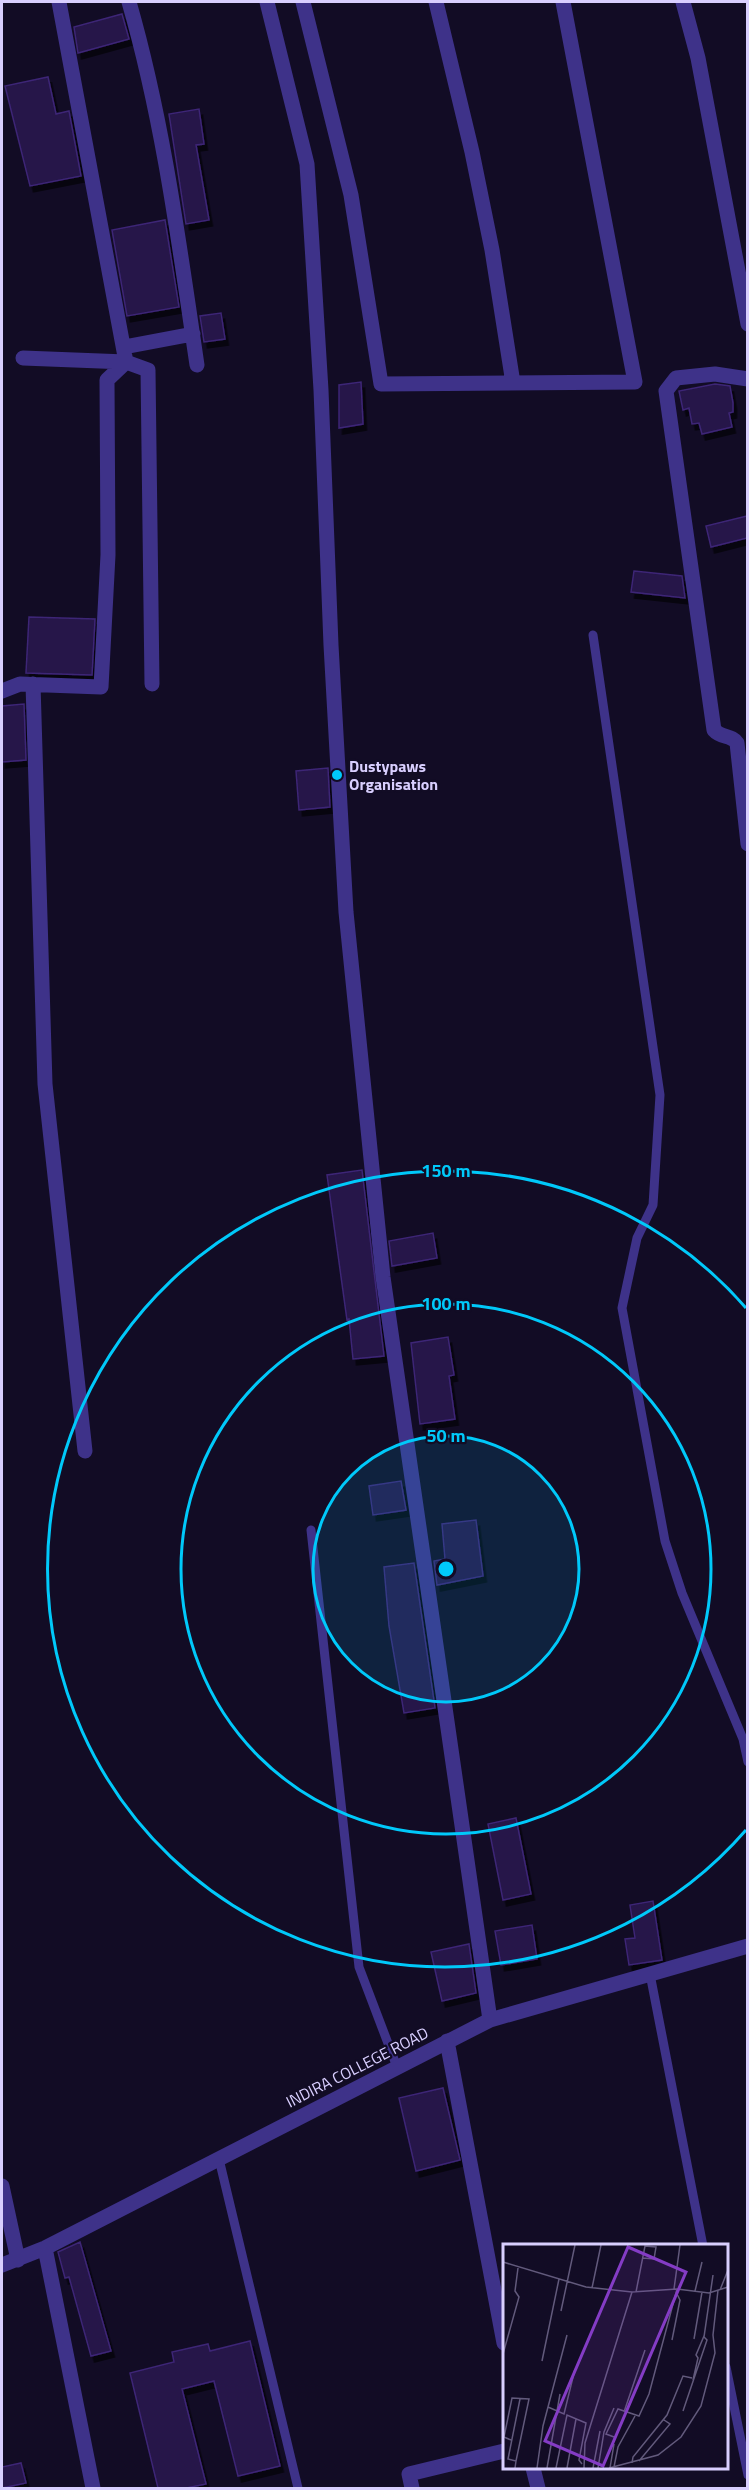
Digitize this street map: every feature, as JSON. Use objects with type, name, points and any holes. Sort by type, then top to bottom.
[{"type":"street","points":[[59,2],[125,355],[148,370],[152,684]]},
{"type":"street","points":[[129,2],[145,60],[181,252],[197,365]]},
{"type":"street","points":[[267,2],[307,164],[321,390],[331,645],[346,912],[383,1277],[490,2020]]},
{"type":"street","points":[[303,2],[351,195],[381,384],[634,382],[563,2]]},
{"type":"street","points":[[436,2],[472,152],[492,250],[513,383]]},
{"type":"street","points":[[683,2],[698,58],[747,324]]},
{"type":"street","points":[[23,358],[125,355],[193,334]]},
{"type":"street","points":[[2,691],[20,684],[101,687],[108,555],[107,380],[125,355]]},
{"type":"street","points":[[747,379],[715,374],[676,378],[666,391],[714,730],[736,743],[747,844]]},
{"type":"street","points":[[33,684],[45,1084],[86,1451]]},
{"type":"street","name":"INDIRA COLLEGE ROAD","points":[[2,2265],[45,2248],[490,2020],[747,1946]]},
{"type":"street","points":[[447,2041],[503,2338]]},
{"type":"street","points":[[2,2186],[5,2224],[18,2260]]},
{"type":"street","points":[[45,2248],[93,2488]]},
{"type":"street","points":[[412,2488],[409,2474],[503,2451]]},
{"type":"street","points":[[533,2469],[538,2488]]},
{"type":"lane","points":[[593,635],[660,1095],[653,1205],[637,1238],[622,1308],[665,1541],[682,1593],[743,1739],[747,1762]]},
{"type":"lane","points":[[311,1530],[359,1967],[397,2067]]},
{"type":"lane","points":[[650,1974],[703,2244]]},
{"type":"lane","points":[[219,2159],[298,2488]]},
{"type":"lane","points":[[728,2377],[747,2475]]},
{"type":"building","points":[[122,14],[129,39],[78,53],[74,27]]},
{"type":"building","points":[[48,77],[56,114],[69,111],[81,176],[30,186],[5,86]]},
{"type":"building","points":[[199,109],[204,144],[196,145],[209,220],[186,224],[169,114]]},
{"type":"building","points":[[165,220],[179,307],[127,316],[112,230]]},
{"type":"building","points":[[221,313],[225,339],[204,342],[200,316]]},
{"type":"building","points":[[361,382],[363,424],[339,428],[339,385]]},
{"type":"building","points":[[715,384],[730,386],[733,412],[729,413],[732,427],[702,434],[699,423],[692,424],[689,408],[683,410],[679,391]]},
{"type":"building","points":[[747,516],[747,538],[711,547],[706,526]]},
{"type":"building","points":[[634,571],[682,576],[685,598],[631,592]]},
{"type":"building","points":[[29,617],[95,619],[92,675],[26,673]]},
{"type":"building","points":[[24,704],[26,760],[2,762],[2,706]]},
{"type":"building","points":[[328,768],[330,807],[299,810],[296,771]]},
{"type":"building","points":[[362,1170],[384,1356],[353,1359],[327,1175]]},
{"type":"building","points":[[433,1233],[437,1258],[392,1266],[389,1241]]},
{"type":"building","points":[[448,1337],[454,1375],[449,1376],[455,1419],[420,1424],[411,1343]]},
{"type":"building","points":[[401,1481],[406,1510],[373,1515],[369,1486]]},
{"type":"building","points":[[476,1520],[483,1576],[437,1585],[434,1561],[445,1559],[442,1524]]},
{"type":"building","points":[[414,1563],[435,1708],[404,1713],[389,1626],[384,1567]]},
{"type":"building","points":[[516,1818],[531,1894],[503,1900],[488,1824]]},
{"type":"building","points":[[653,1901],[662,1960],[629,1965],[625,1939],[635,1938],[630,1905]]},
{"type":"building","points":[[532,1925],[537,1959],[501,1965],[495,1931]]},
{"type":"building","points":[[469,1944],[476,1993],[442,2001],[431,1952]]},
{"type":"building","points":[[443,2088],[460,2160],[416,2171],[399,2098]]},
{"type":"building","points":[[80,2242],[111,2351],[91,2356],[69,2277],[65,2278],[58,2252]]},
{"type":"building","points":[[250,2341],[280,2466],[238,2476],[214,2381],[182,2389],[206,2484],[186,2488],[158,2488],[130,2373],[174,2362],[172,2352],[208,2344],[210,2351]]},
{"type":"building","points":[[21,2463],[26,2483],[2,2488],[2,2467]]},
{"type":"place","name":"Dustypaws Organisation","points":[[337,775]]}]
